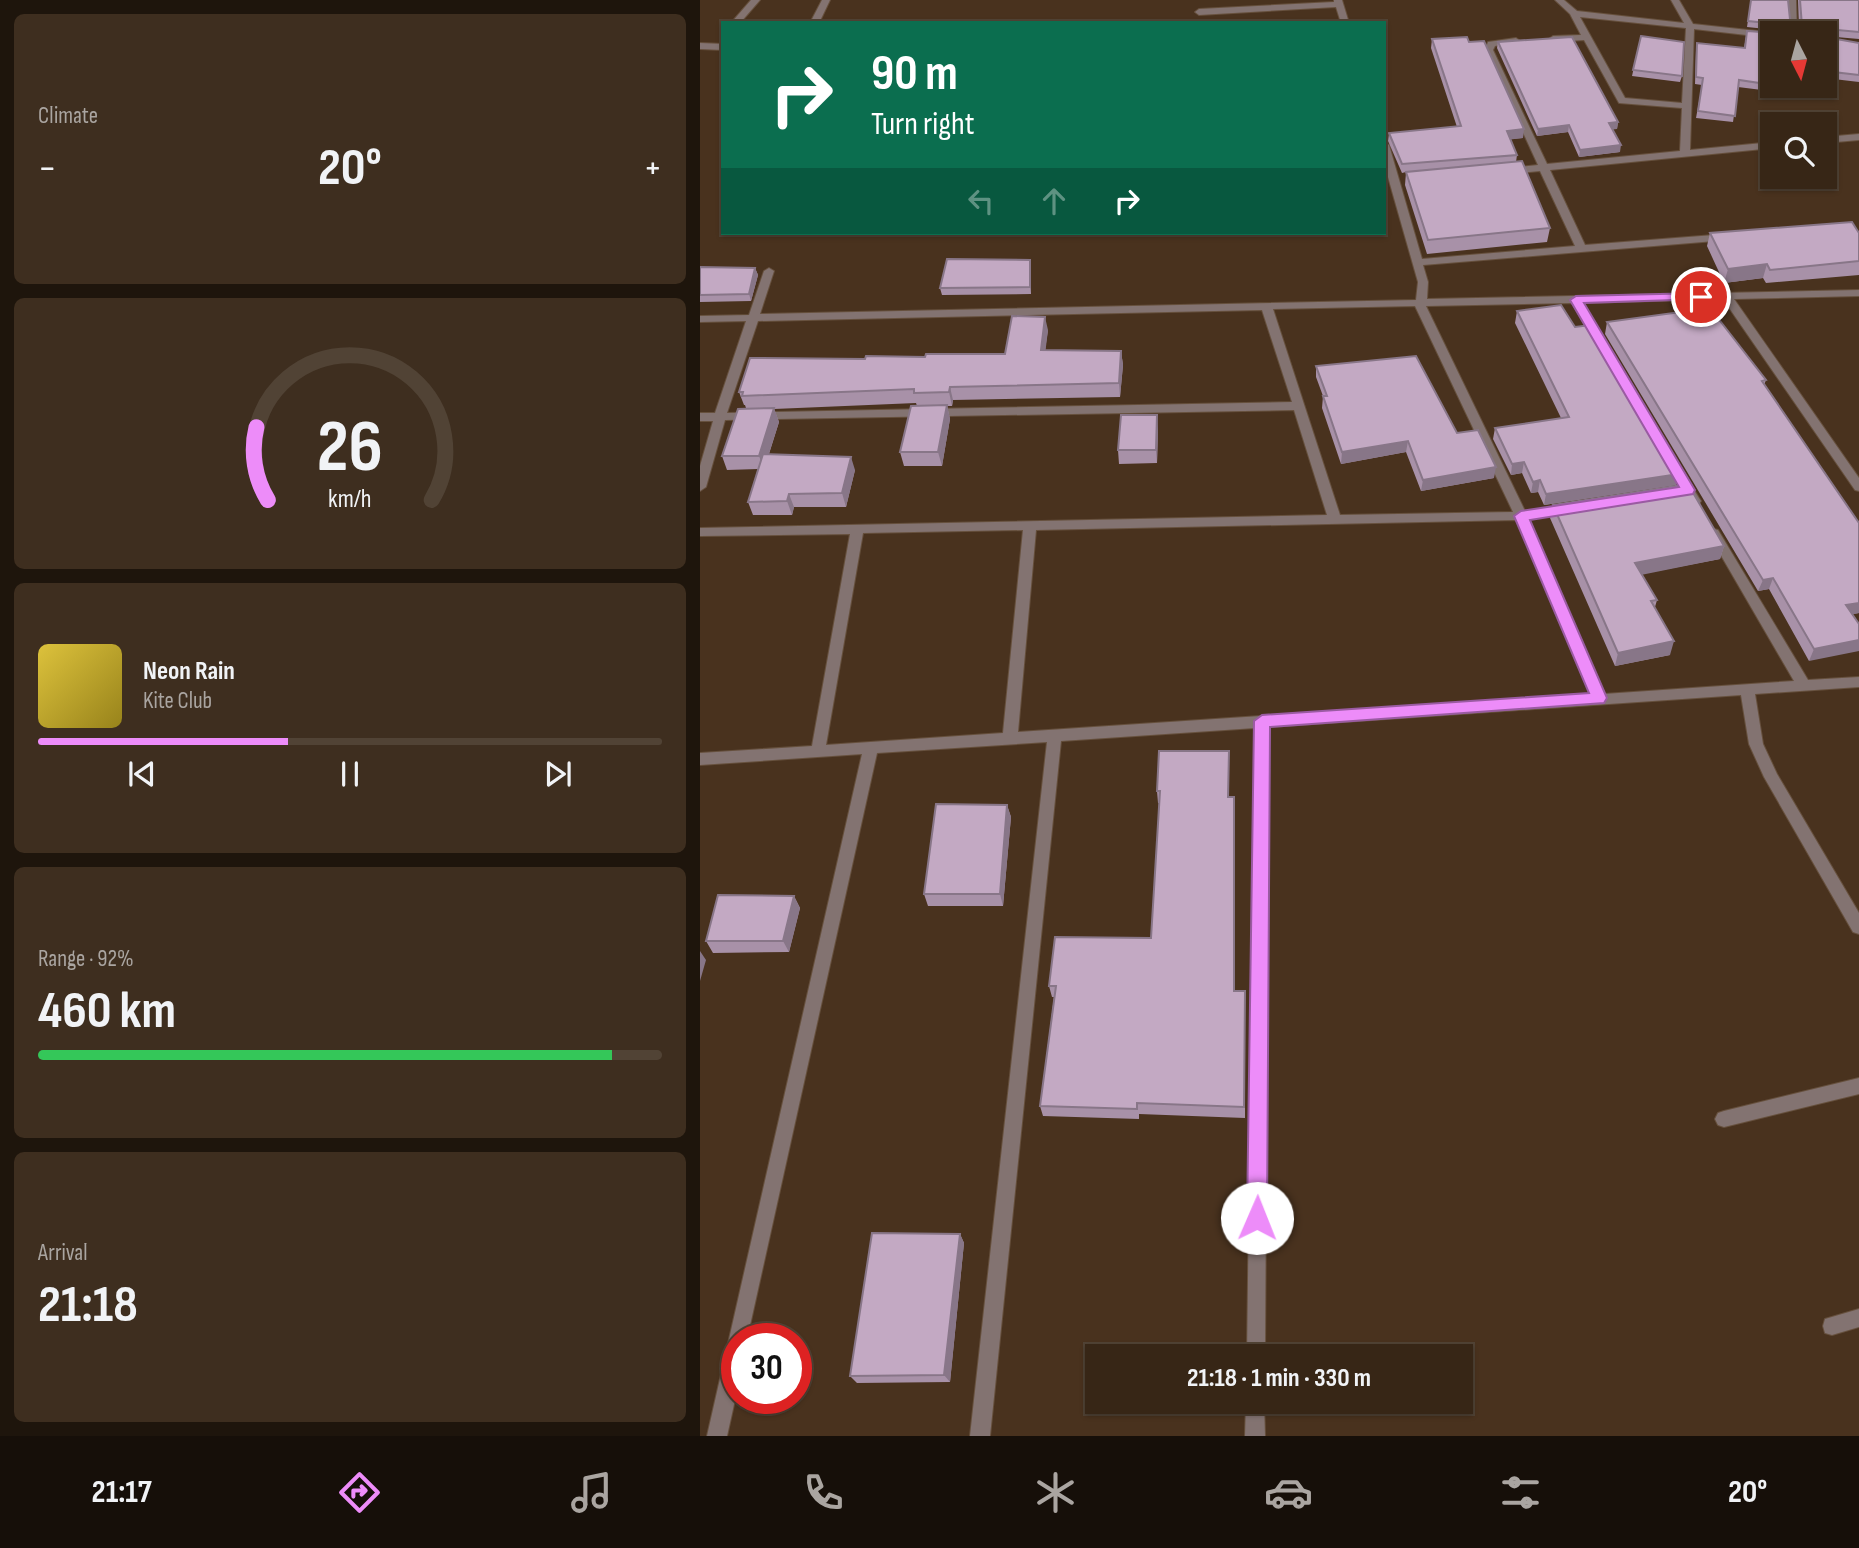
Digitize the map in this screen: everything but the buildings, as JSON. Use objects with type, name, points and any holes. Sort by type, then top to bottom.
[{"type":"street","points":[[737,21],[756,0]]},
{"type":"street","points":[[815,21],[826,0]]},
{"type":"street","points":[[1195,0],[1201,21]]},
{"type":"street","points":[[1559,0],[1574,13],[1622,101],[1687,106]]},
{"type":"street","points":[[1675,0],[1690,26],[1685,154]]},
{"type":"street","points":[[1792,0],[1793,21]]},
{"type":"street","points":[[1199,12],[1339,2],[1344,21]]},
{"type":"street","points":[[1574,13],[1760,34]]},
{"type":"street","points":[[1537,40],[1586,37]]},
{"type":"street","points":[[1525,41],[1491,44],[1489,50],[1583,248]]},
{"type":"street","points":[[700,46],[718,46]]},
{"type":"street","points":[[1837,139],[1859,137]]},
{"type":"street","points":[[1490,173],[1760,146]]},
{"type":"street","points":[[1386,157],[1390,182],[1418,262],[1424,293],[1420,305],[1521,516],[1599,698]]},
{"type":"street","points":[[1390,182],[1409,180]]},
{"type":"street","points":[[1418,262],[1735,236]]},
{"type":"street","points":[[700,487],[720,416],[769,271]]},
{"type":"street","points":[[700,319],[1420,305],[1859,293]]},
{"type":"street","points":[[1726,296],[1859,487]]},
{"type":"street","points":[[1576,300],[1604,348]]},
{"type":"street","points":[[1267,307],[1335,520]]},
{"type":"street","points":[[700,417],[1299,406]]},
{"type":"street","points":[[1660,443],[1682,491],[1705,519],[1804,686]]},
{"type":"street","points":[[700,532],[1521,516],[1585,506]]},
{"type":"street","points":[[1010,738],[1030,526]]},
{"type":"street","points":[[818,751],[857,529]]},
{"type":"street","points":[[700,759],[1859,682]]},
{"type":"street","points":[[1748,691],[1756,744],[1771,777],[1859,927]]},
{"type":"street","points":[[1256,1344],[1262,721]]},
{"type":"street","points":[[980,1436],[1055,735]]},
{"type":"street","points":[[742,1323],[871,747]]},
{"type":"street","points":[[1843,900],[1859,895]]},
{"type":"street","points":[[1724,1119],[1859,1086]]},
{"type":"street","points":[[1832,1326],[1859,1318]]},
{"type":"street","points":[[717,1436],[722,1414]]},
{"type":"street","points":[[1255,1414],[1255,1436]]},
{"type":"route","points":[[1257,1218],[1262,721],[1599,698],[1521,516],[1688,490],[1576,300],[1701,297]]}]
